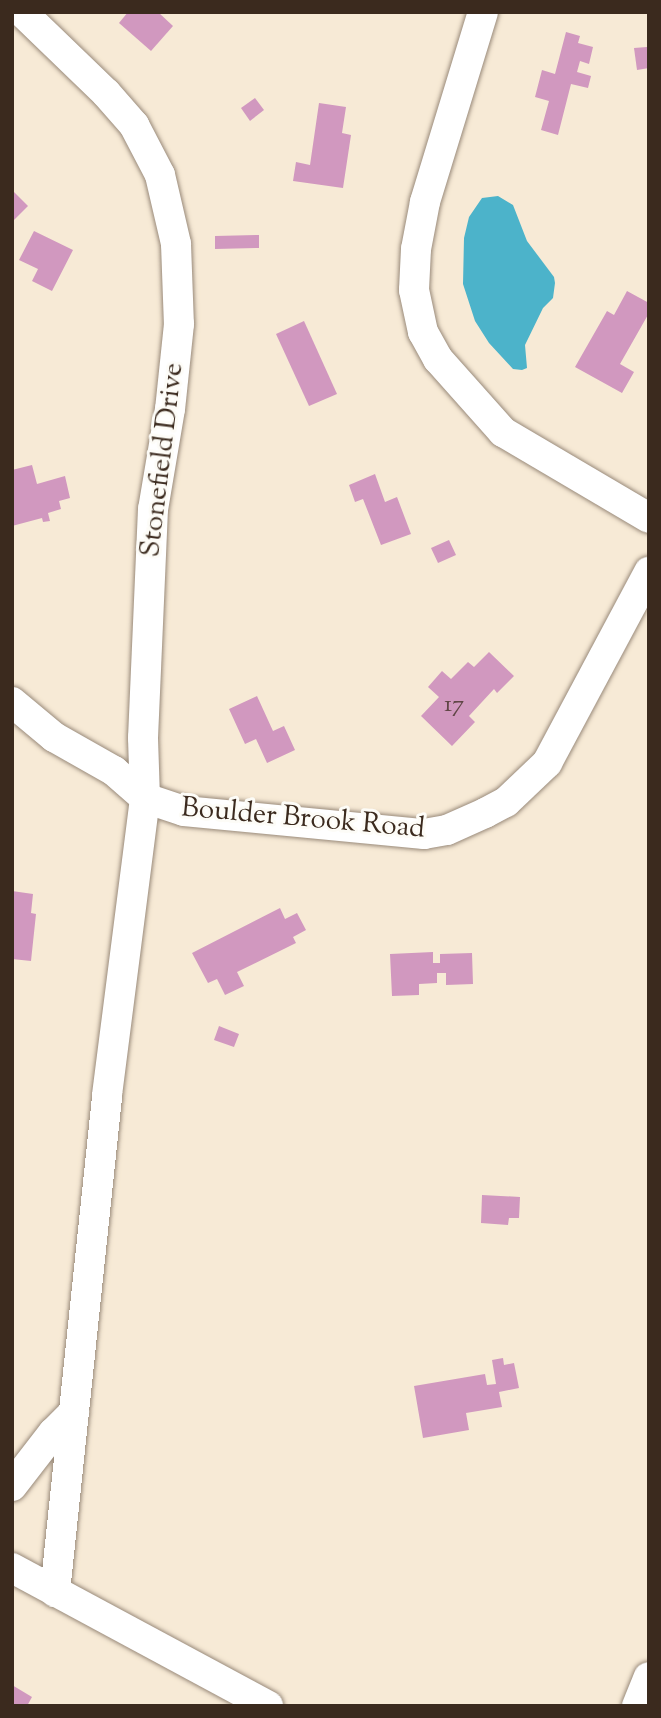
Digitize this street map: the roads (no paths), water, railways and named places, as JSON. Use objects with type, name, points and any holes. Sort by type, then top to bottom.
[{"type":"street","name":"Stonefield Drive","points":[[22,12],[106,93],[134,125],[160,175],[176,244],[179,324],[170,409],[153,509],[143,738],[145,798]]},
{"type":"street","points":[[483,12],[422,214],[416,249],[414,290],[423,332],[438,359],[503,432],[649,518]]},
{"type":"street","name":"Boulder Brook Road","points":[[55,1592],[107,1095],[145,798],[184,811],[424,834],[447,830],[473,819],[506,802],[547,763],[649,572]]},
{"type":"street","points":[[12,702],[54,737],[114,771],[145,798]]},
{"type":"street","points":[[12,1486],[53,1433],[74,1412]]},
{"type":"street","points":[[12,1568],[264,1705]]},
{"type":"street","points":[[637,1706],[649,1677]]},
{"type":"water","points":[[498,196],[513,205],[527,241],[554,277],[555,283],[553,298],[543,308],[525,345],[527,368],[522,370],[513,369],[489,343],[475,321],[463,284],[464,238],[469,217],[482,198]]}]
